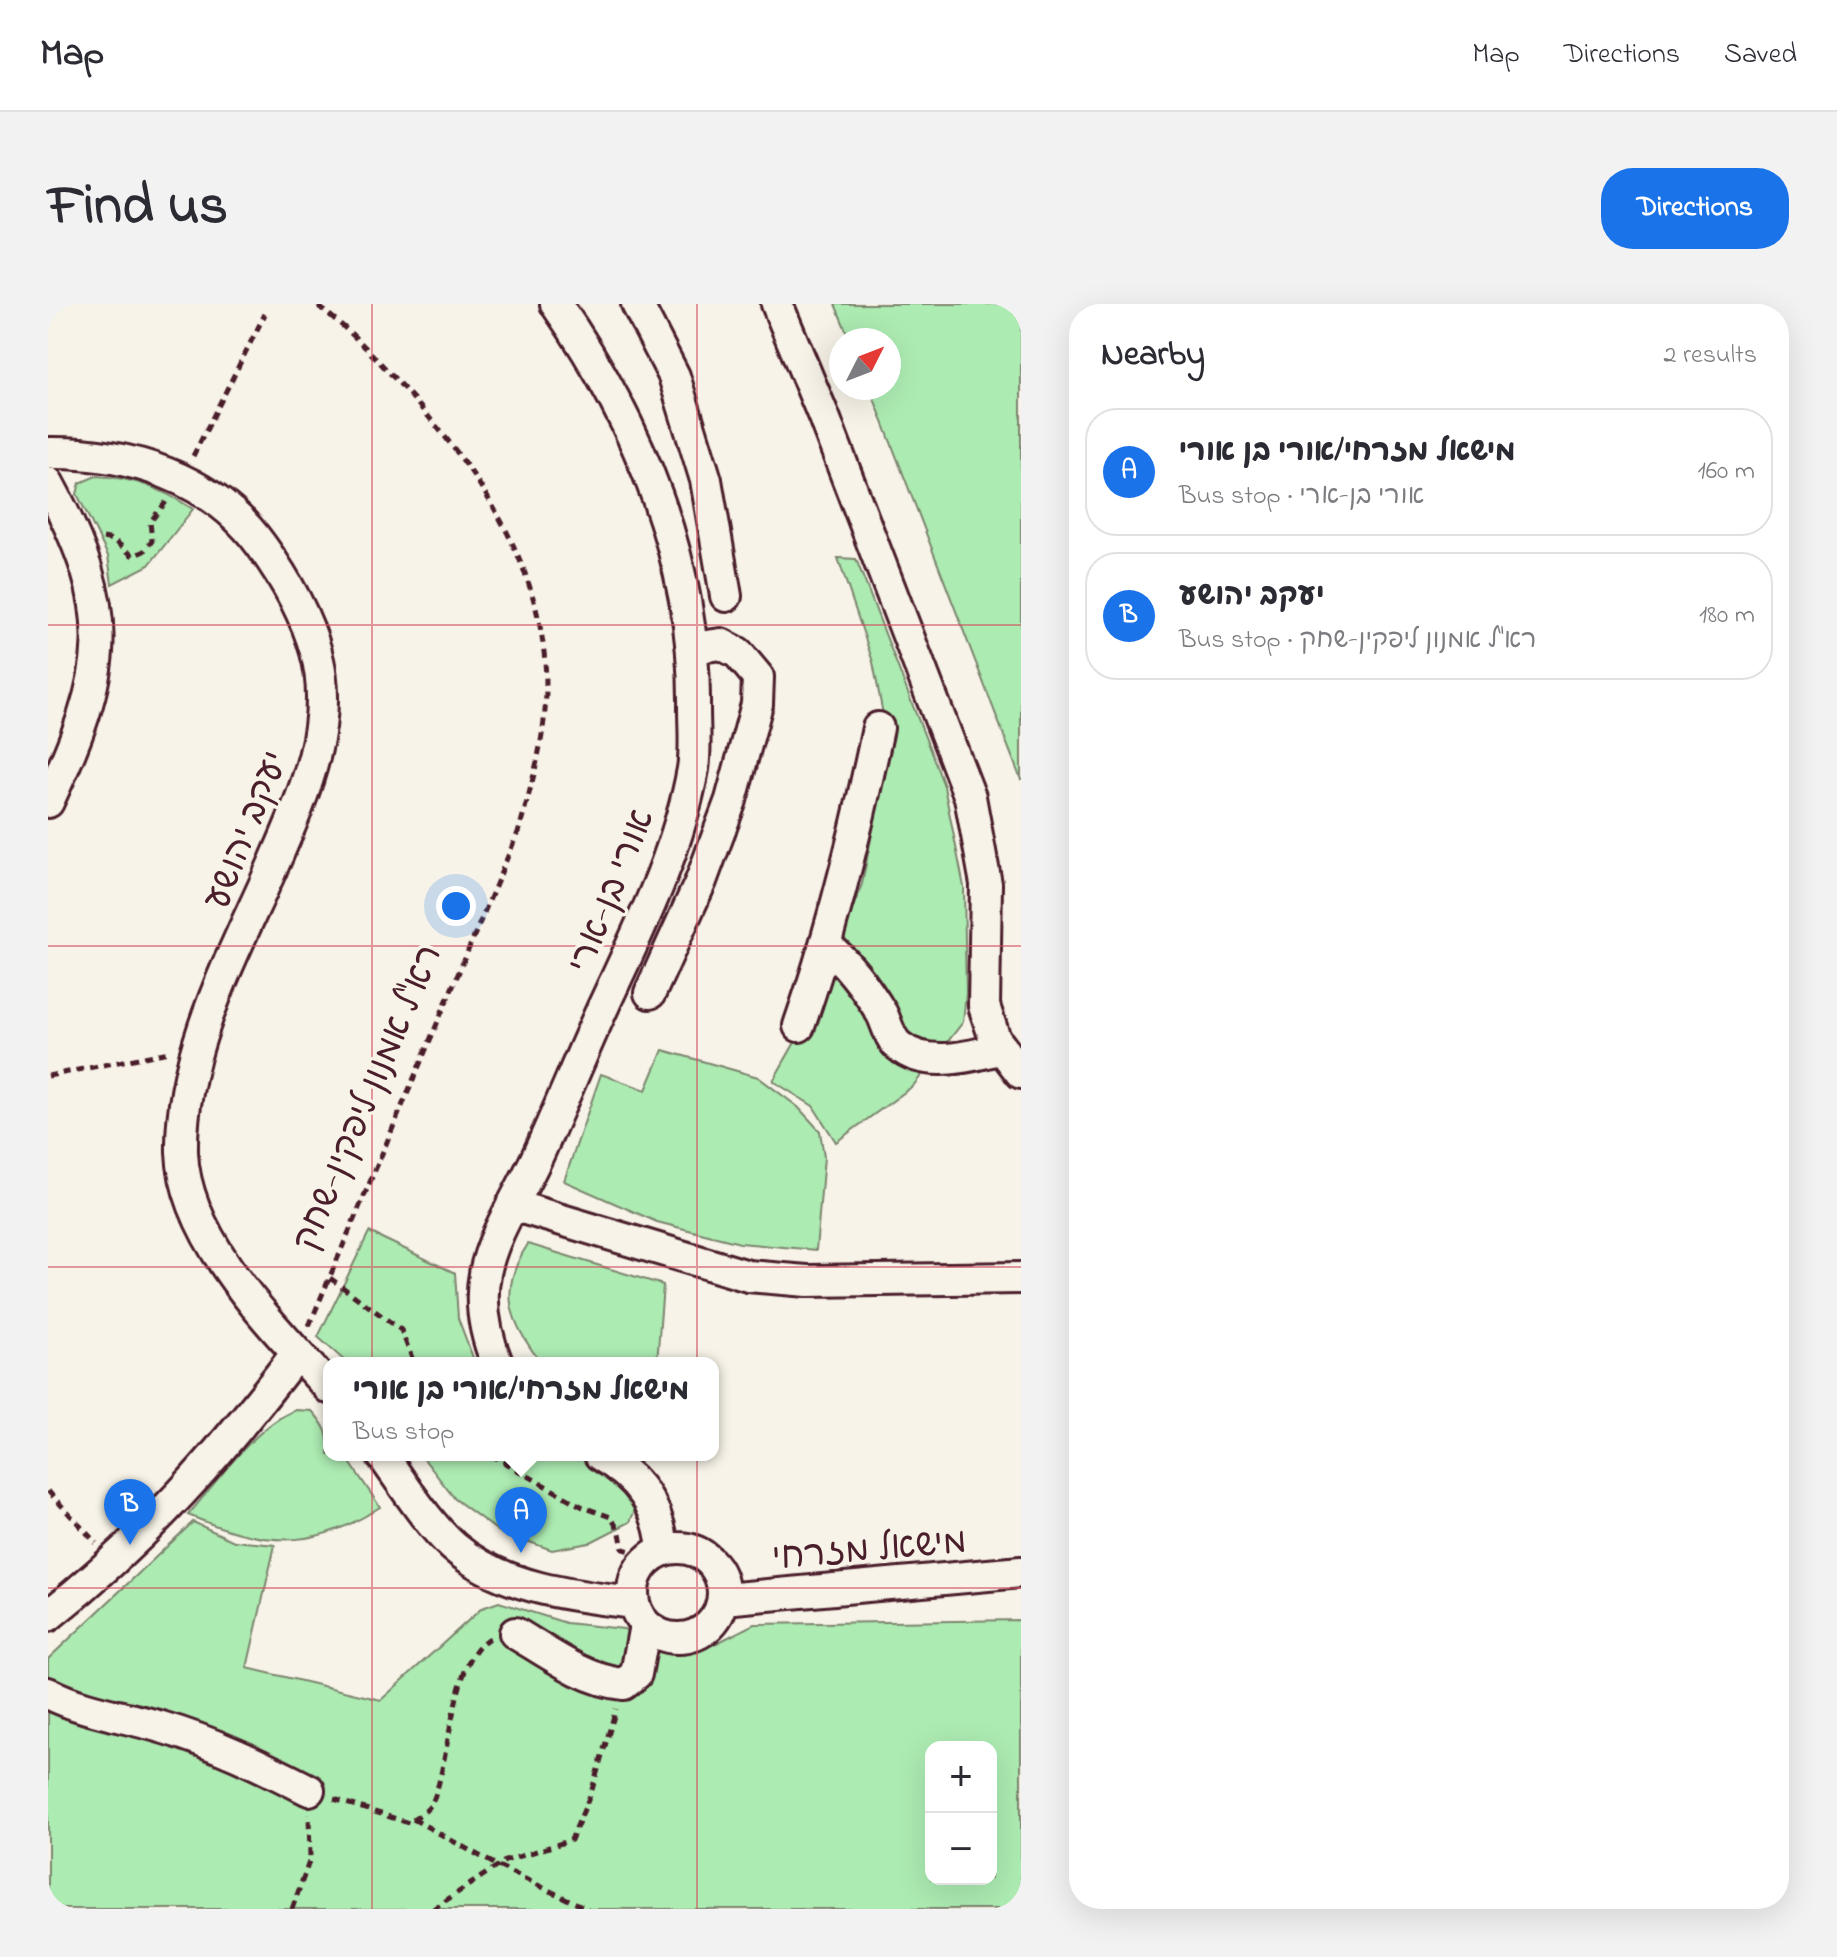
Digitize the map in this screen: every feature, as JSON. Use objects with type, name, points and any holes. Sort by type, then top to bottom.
[{"type":"street","name":"אורי בן-ארי","points":[[494,1357],[484,1333],[483,1285],[489,1249],[538,1156],[665,872],[694,767],[693,648],[679,567],[628,419],[592,356],[556,304]]},
{"type":"street","points":[[637,304],[674,376],[706,480],[726,596]]},
{"type":"street","points":[[777,304],[824,417],[970,797],[986,884],[984,1006],[1002,1048],[1021,1073]]},
{"type":"street","name":"יעקב יהושע","points":[[48,453],[95,454],[134,461],[181,480],[235,515],[282,573],[317,654],[321,705],[316,753],[304,794],[218,992],[199,1047],[185,1109],[182,1152],[187,1189],[201,1223],[228,1269],[323,1381]]},
{"type":"street","points":[[48,483],[82,551],[95,594],[97,661],[86,711],[48,802]]},
{"type":"street","points":[[650,993],[706,867],[731,800],[757,704],[758,677],[738,653],[721,644],[693,648]]},
{"type":"street","points":[[799,1026],[827,946],[849,863],[878,728]]},
{"type":"street","points":[[827,946],[846,962],[881,1012],[896,1045],[909,1053],[936,1058],[968,1057],[1002,1048]]},
{"type":"street","points":[[512,1205],[748,1276],[807,1281],[1021,1278]]},
{"type":"street","points":[[48,1616],[172,1506],[225,1447],[297,1353]]},
{"type":"street","points":[[387,1461],[453,1546],[481,1565],[530,1585],[639,1614],[671,1638],[695,1636],[717,1617],[724,1599],[721,1578],[714,1564],[700,1553],[685,1547],[657,1552],[640,1567],[633,1584],[639,1614],[636,1674],[624,1684],[614,1683],[564,1662],[515,1633]]},
{"type":"street","points":[[610,1461],[626,1471],[650,1500],[661,1524],[657,1552]]},
{"type":"street","name":"מישאל מזרחי","points":[[724,1599],[1021,1572]]},
{"type":"street","points":[[48,1693],[69,1704],[160,1726],[232,1750],[309,1790]]},
{"type":"path","name":"רא\"ל אמנון ליפקין-שחק","points":[[297,1353],[519,830],[536,768],[546,685],[541,635],[527,577],[503,520],[469,467],[428,415],[375,356],[315,304]]},
{"type":"path","points":[[82,551],[103,538],[114,540],[133,556],[144,551],[152,541],[150,522],[181,480],[265,314]]},
{"type":"path","points":[[48,1076],[199,1047]]},
{"type":"path","points":[[330,1278],[401,1330],[412,1357]]},
{"type":"path","points":[[502,1461],[583,1507],[611,1517],[620,1533],[623,1549],[657,1552]]},
{"type":"path","points":[[48,1491],[112,1562]]},
{"type":"path","points":[[292,1909],[310,1859],[309,1790],[409,1823],[431,1805],[467,1661],[485,1639],[515,1633]]},
{"type":"path","points":[[433,1909],[498,1866],[571,1840],[591,1793],[624,1684]]},
{"type":"path","points":[[413,1819],[498,1866],[588,1909]]},
{"type":"green space","points":[[835,304],[1021,304],[1021,780],[875,400],[901,400],[901,328],[845,328]]},
{"type":"green space","points":[[96,476],[147,485],[193,509],[149,565],[112,584],[108,556],[77,494],[80,483]]},
{"type":"green space","points":[[838,558],[856,559],[944,786],[964,887],[966,993],[963,1022],[913,1086],[836,1142],[813,1106],[773,1081],[815,1007],[862,884],[886,763],[885,725],[873,662]]},
{"type":"green space","points":[[663,1050],[758,1077],[798,1107],[820,1131],[824,1157],[816,1250],[740,1243],[657,1222],[564,1181],[601,1074],[646,1090]]},
{"type":"green space","points":[[369,1232],[455,1273],[458,1318],[473,1357],[340,1357],[318,1337]]},
{"type":"green space","points":[[528,1244],[663,1285],[657,1357],[537,1357],[515,1319],[511,1305],[510,1291],[518,1261]]},
{"type":"green space","points":[[296,1410],[312,1411],[323,1425],[323,1461],[349,1461],[380,1507],[331,1532],[286,1540],[239,1533],[188,1515],[252,1441],[281,1417]]},
{"type":"green space","points":[[426,1461],[598,1461],[627,1480],[636,1507],[630,1522],[589,1543],[552,1550],[498,1531],[455,1499]]},
{"type":"green space","points":[[193,1522],[234,1541],[275,1545],[247,1668],[381,1700],[482,1608],[499,1602],[566,1623],[624,1629],[668,1652],[717,1643],[754,1624],[1021,1620],[1021,1909],[48,1909],[48,1659]]},
{"type":"place","name":"יעקב יהושע","points":[[130,1545]]},
{"type":"place","name":"מישאל מזרחי/אורי בן אורי","points":[[521,1553]]}]
